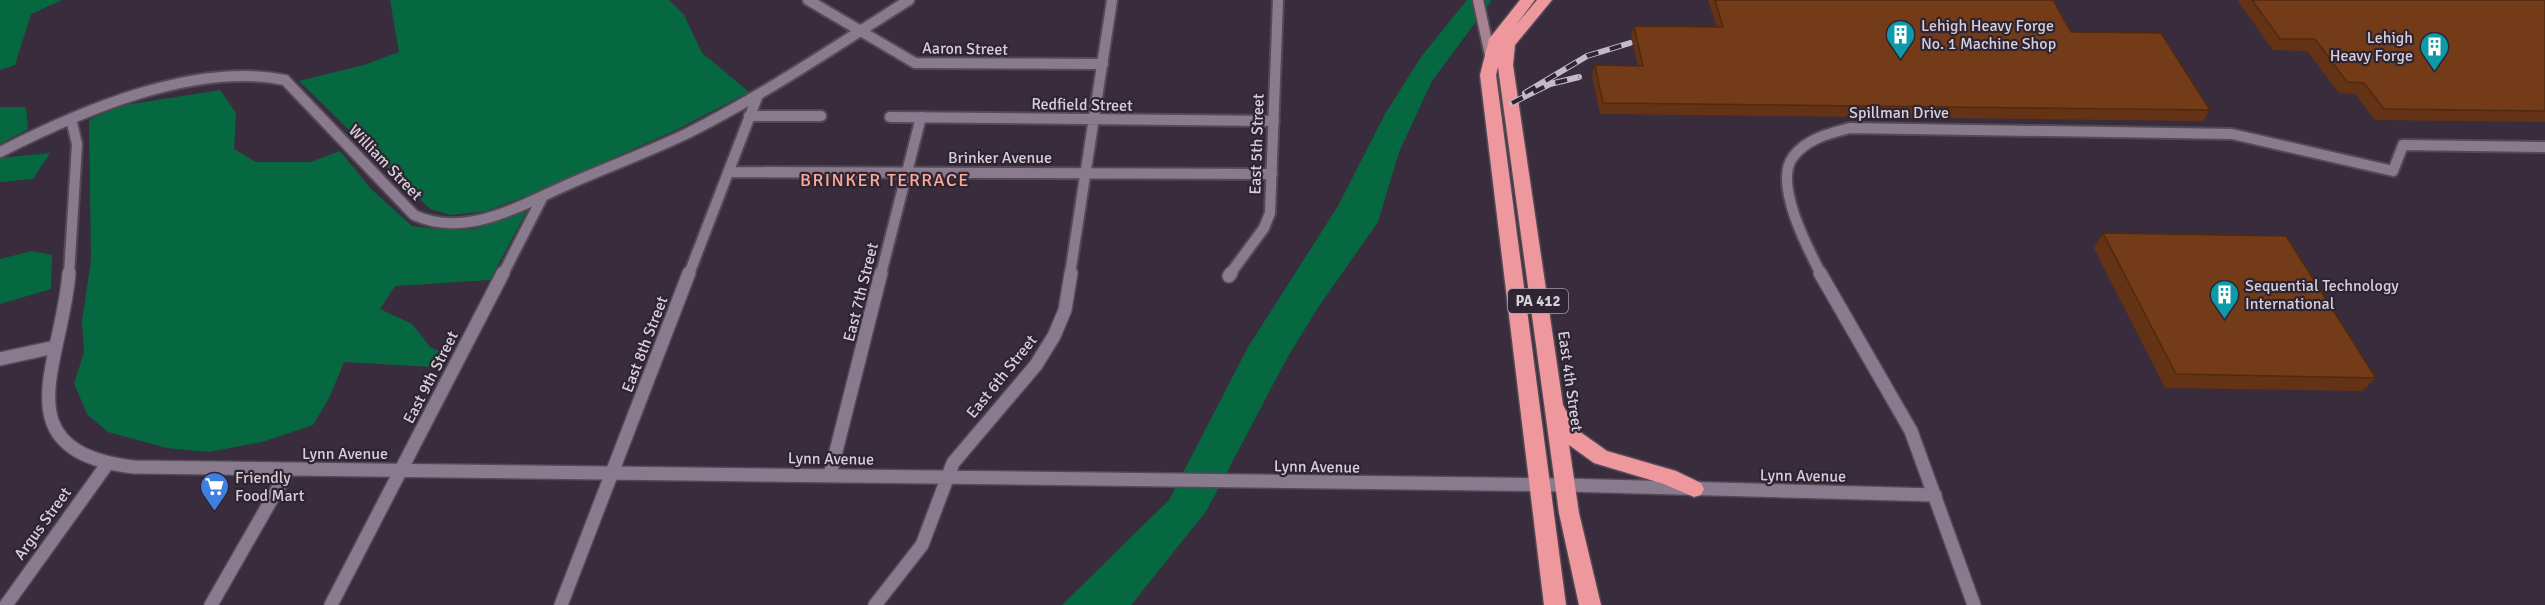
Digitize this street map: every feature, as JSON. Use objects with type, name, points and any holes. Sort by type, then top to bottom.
[{"type":"highway","name":"PA 412","points":[[1545,0],[1530,7],[1500,33],[1493,47],[1488,75],[1538,485],[1555,605]]},
{"type":"highway","name":"PA 412","points":[[1506,74],[1504,60],[1508,44],[1530,7]]},
{"type":"highway","name":"East 4th Street","points":[[1506,74],[1565,486],[1590,605]]},
{"type":"highway","points":[[1551,393],[1569,434],[1584,446],[1601,457],[1669,477],[1694,489]]},
{"type":"main road","points":[[1478,0],[1491,63],[1506,74]]},
{"type":"street","name":"Aaron Street","points":[[808,0],[915,63],[1102,64]]},
{"type":"street","name":"William Street","points":[[0,152],[71,118],[126,96],[166,86],[246,76],[276,78],[285,80],[405,207],[422,220],[465,222],[496,214],[543,196],[676,139],[758,95],[909,0]]},
{"type":"street","name":"East 6th Street","points":[[875,605],[922,545],[935,514],[946,476],[957,457],[1036,365],[1054,336],[1069,297],[1112,0]]},
{"type":"street","name":"East 5th Street","points":[[1229,276],[1267,224],[1271,208],[1278,0]]},
{"type":"street","points":[[1530,7],[1551,0]]},
{"type":"street","name":"East 8th Street","points":[[561,605],[758,95]]},
{"type":"street","points":[[749,116],[821,116]]},
{"type":"street","name":"Redfield Street","points":[[890,117],[1274,121]]},
{"type":"street","name":"East 7th Street","points":[[830,475],[921,117]]},
{"type":"street","name":"Lynn Avenue","points":[[71,118],[77,144],[71,237],[65,307],[56,347],[48,402],[50,423],[67,445],[108,463],[147,468],[946,476],[1538,485],[1935,495]]},
{"type":"street","name":"Spillman Drive","points":[[1974,605],[1910,429],[1825,284],[1802,235],[1787,181],[1789,163],[1821,135],[1850,128],[2232,134],[2393,171],[2403,145],[2545,147]]},
{"type":"street","name":"Brinker Avenue","points":[[728,172],[1272,174]]},
{"type":"street","name":"East 9th Street","points":[[331,605],[543,196]]},
{"type":"street","points":[[0,359],[56,347]]},
{"type":"street","name":"Argus Street","points":[[6,605],[108,463]]},
{"type":"street","points":[[211,605],[289,469]]},
{"type":"green space","points":[[0,0],[62,0],[31,14],[15,65],[0,70]]},
{"type":"green space","points":[[390,0],[669,0],[684,15],[702,53],[749,92],[676,130],[544,189],[486,211],[450,215],[430,209],[299,81],[364,65],[399,52]]},
{"type":"green space","points":[[1467,0],[1492,0],[1432,81],[1399,152],[1378,222],[1317,309],[1287,358],[1207,510],[1131,605],[1062,605],[1169,500],[1248,347],[1338,206],[1385,114],[1421,57]]},
{"type":"green space","points":[[220,90],[236,113],[234,149],[256,162],[311,162],[340,151],[371,189],[412,226],[445,230],[474,229],[529,207],[490,280],[395,286],[380,309],[412,324],[431,348],[442,352],[432,367],[344,362],[330,396],[313,425],[262,442],[208,452],[167,448],[108,432],[87,414],[74,383],[84,353],[82,321],[91,260],[89,120],[119,106]]},
{"type":"green space","points":[[0,107],[26,107],[28,129],[0,144]]},
{"type":"green space","points":[[50,153],[33,179],[0,182],[0,158]]},
{"type":"green space","points":[[32,251],[52,255],[51,289],[0,304],[0,259]]},
{"type":"building","name":"Lehigh Heavy Forge No. 1 Machine Shop","points":[[1715,0],[2053,0],[2071,32],[2161,33],[2210,110],[1603,103],[1595,65],[1643,66],[1634,26],[1723,27]]},
{"type":"building","name":"Lehigh Heavy Forge","points":[[2252,0],[2545,0],[2545,111],[2384,109],[2364,83],[2347,82],[2315,39],[2280,39]]},
{"type":"building","name":"Sequential Technology International","points":[[2103,233],[2286,236],[2376,378],[2176,374]]},
{"type":"railway","points":[[1525,93],[1587,56],[1630,43]]},
{"type":"railway","points":[[1512,103],[1550,84],[1579,77]]},
{"type":"place","name":"Lehigh Heavy Forge No. 1 Machine Shop","points":[[1900,60]]},
{"type":"place","name":"Lehigh Heavy Forge","points":[[2434,72]]},
{"type":"place","name":"Sequential Technology International","points":[[2224,320]]},
{"type":"place","name":"Friendly Food Mart","points":[[214,512]]},
{"type":"district","name":"BRINKER TERRACE","points":[[885,180]]}]
